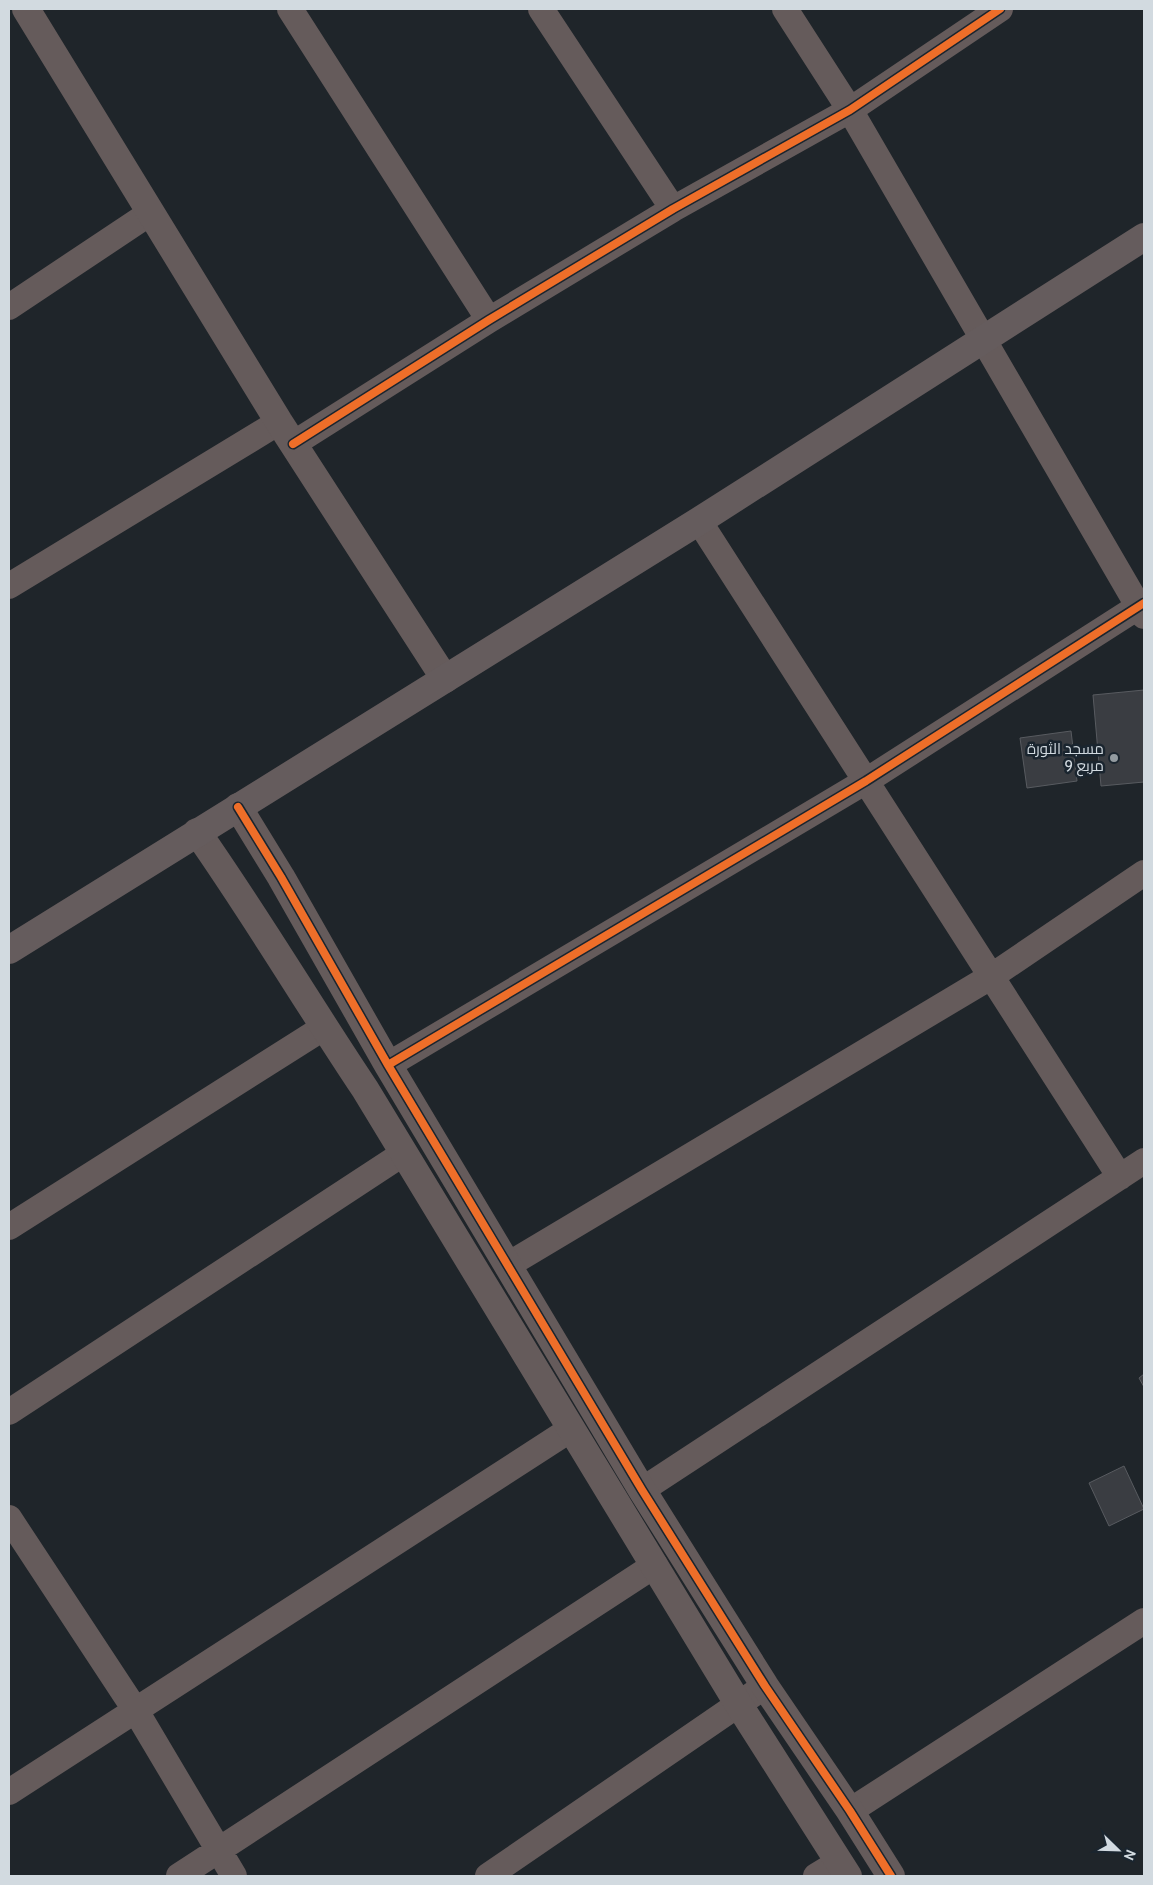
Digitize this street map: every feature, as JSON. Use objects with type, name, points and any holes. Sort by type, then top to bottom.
[{"type":"main road","points":[[9,948],[699,521],[1144,237]]},
{"type":"street","points":[[26,9],[279,422],[445,679]]},
{"type":"street","points":[[290,9],[489,320]]},
{"type":"street","points":[[541,9],[673,209]]},
{"type":"street","points":[[388,1065],[866,781],[1142,609],[850,110],[785,9]]},
{"type":"street","points":[[293,444],[489,320],[673,209],[850,110],[1000,9]]},
{"type":"street","points":[[9,307],[150,213]]},
{"type":"street","points":[[9,586],[279,422]]},
{"type":"street","points":[[699,521],[1120,1177]]},
{"type":"street","points":[[238,807],[281,877],[388,1065],[642,1490],[766,1686],[891,1876]]},
{"type":"street","points":[[197,832],[232,882],[323,1028],[365,1089],[739,1705],[844,1869],[816,1876]]},
{"type":"street","points":[[508,1265],[992,976],[1144,873]]},
{"type":"street","points":[[9,1227],[323,1028]]},
{"type":"street","points":[[9,1412],[404,1154]]},
{"type":"street","points":[[642,1490],[1144,1162]]},
{"type":"street","points":[[9,1792],[571,1429]]},
{"type":"street","points":[[9,1518],[136,1711],[234,1876]]},
{"type":"street","points":[[179,1876],[219,1852],[655,1566]]},
{"type":"street","points":[[850,1811],[1144,1621]]},
{"type":"street","points":[[488,1876],[766,1686]]},
{"type":"building","points":[[1144,690],[1144,782],[1101,786],[1093,695]]},
{"type":"building","points":[[1071,731],[1077,781],[1027,788],[1020,738]]},
{"type":"building","points":[[1144,1374],[1144,1387],[1139,1378]]},
{"type":"building","points":[[1124,1466],[1144,1509],[1109,1526],[1089,1483]]},
{"type":"cycle path","points":[[293,444],[489,320],[673,209],[850,110],[1000,9]]},
{"type":"cycle path","points":[[388,1065],[866,781],[1144,603]]},
{"type":"cycle path","points":[[238,807],[281,877],[388,1065],[642,1490],[765,1686],[850,1811],[891,1876]]},
{"type":"place","name":"مسجد الثورة مربع 9","points":[[1114,758]]}]
